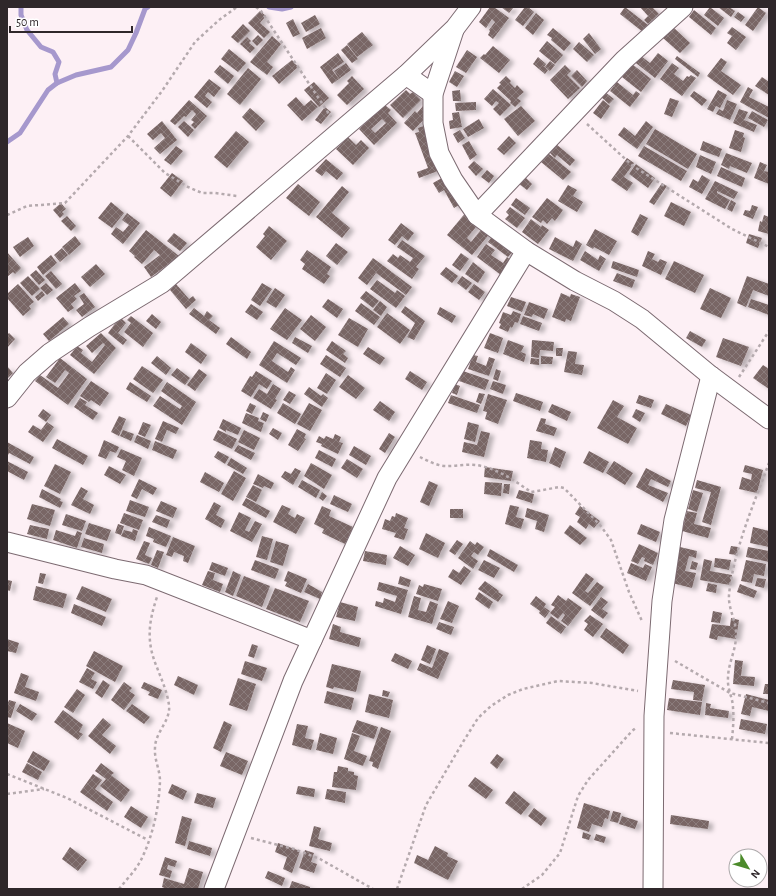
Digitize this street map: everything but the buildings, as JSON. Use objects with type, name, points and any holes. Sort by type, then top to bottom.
[{"type":"street","points":[[7,398],[27,373],[50,353],[162,282],[406,75],[455,28],[471,7]]},
{"type":"street","points":[[477,215],[624,60],[683,7]]},
{"type":"street","points":[[455,28],[433,94],[433,123],[439,154],[453,180],[477,215],[526,251],[575,281],[614,301],[642,319],[711,376],[769,419]]},
{"type":"street","points":[[406,75],[433,94]]},
{"type":"street","points":[[214,889],[293,681],[387,478],[526,251]]},
{"type":"street","points":[[653,889],[654,724],[662,601],[674,520],[711,376]]},
{"type":"street","points":[[7,542],[115,570],[146,575],[312,640]]},
{"type":"path","points":[[7,215],[27,206],[65,203],[128,136],[162,91],[195,42],[219,20],[237,7]]},
{"type":"path","points":[[256,7],[261,11],[267,23],[341,130]]},
{"type":"path","points":[[575,113],[633,166],[732,229],[769,248]]},
{"type":"path","points":[[128,136],[165,173],[188,187],[202,193],[261,198]]},
{"type":"path","points":[[730,390],[769,331]]},
{"type":"path","points":[[405,449],[434,463],[447,467],[465,464],[477,465],[497,471],[531,492],[560,487],[564,488],[600,525],[611,540],[629,592],[645,626]]},
{"type":"path","points":[[732,739],[733,707],[728,686],[728,678],[736,638],[736,626],[729,603],[729,594],[734,567],[747,521],[769,463]]},
{"type":"path","points":[[119,889],[141,860],[155,820],[160,780],[155,748],[157,736],[164,726],[169,708],[167,695],[155,664],[150,643],[150,619],[161,580]]},
{"type":"path","points":[[658,653],[672,659],[730,693],[769,703]]},
{"type":"path","points":[[397,889],[426,806],[462,742],[478,718],[491,706],[508,695],[523,689],[558,681],[592,683],[655,694]]},
{"type":"path","points":[[522,889],[542,875],[560,853],[578,796],[588,780],[632,731],[654,724],[732,739],[769,743]]},
{"type":"path","points":[[7,774],[67,798],[148,840]]},
{"type":"path","points":[[7,794],[44,789]]},
{"type":"path","points":[[235,834],[294,849],[320,859],[373,889]]},
{"type":"waterway","points":[[21,7],[21,15],[27,30],[41,47],[53,52],[59,62],[55,74],[57,83]]},
{"type":"waterway","points":[[7,142],[20,133],[48,90],[57,83],[76,75],[111,67],[128,50],[145,9],[148,7]]},
{"type":"waterway","points":[[269,7],[282,9],[291,7]]}]
